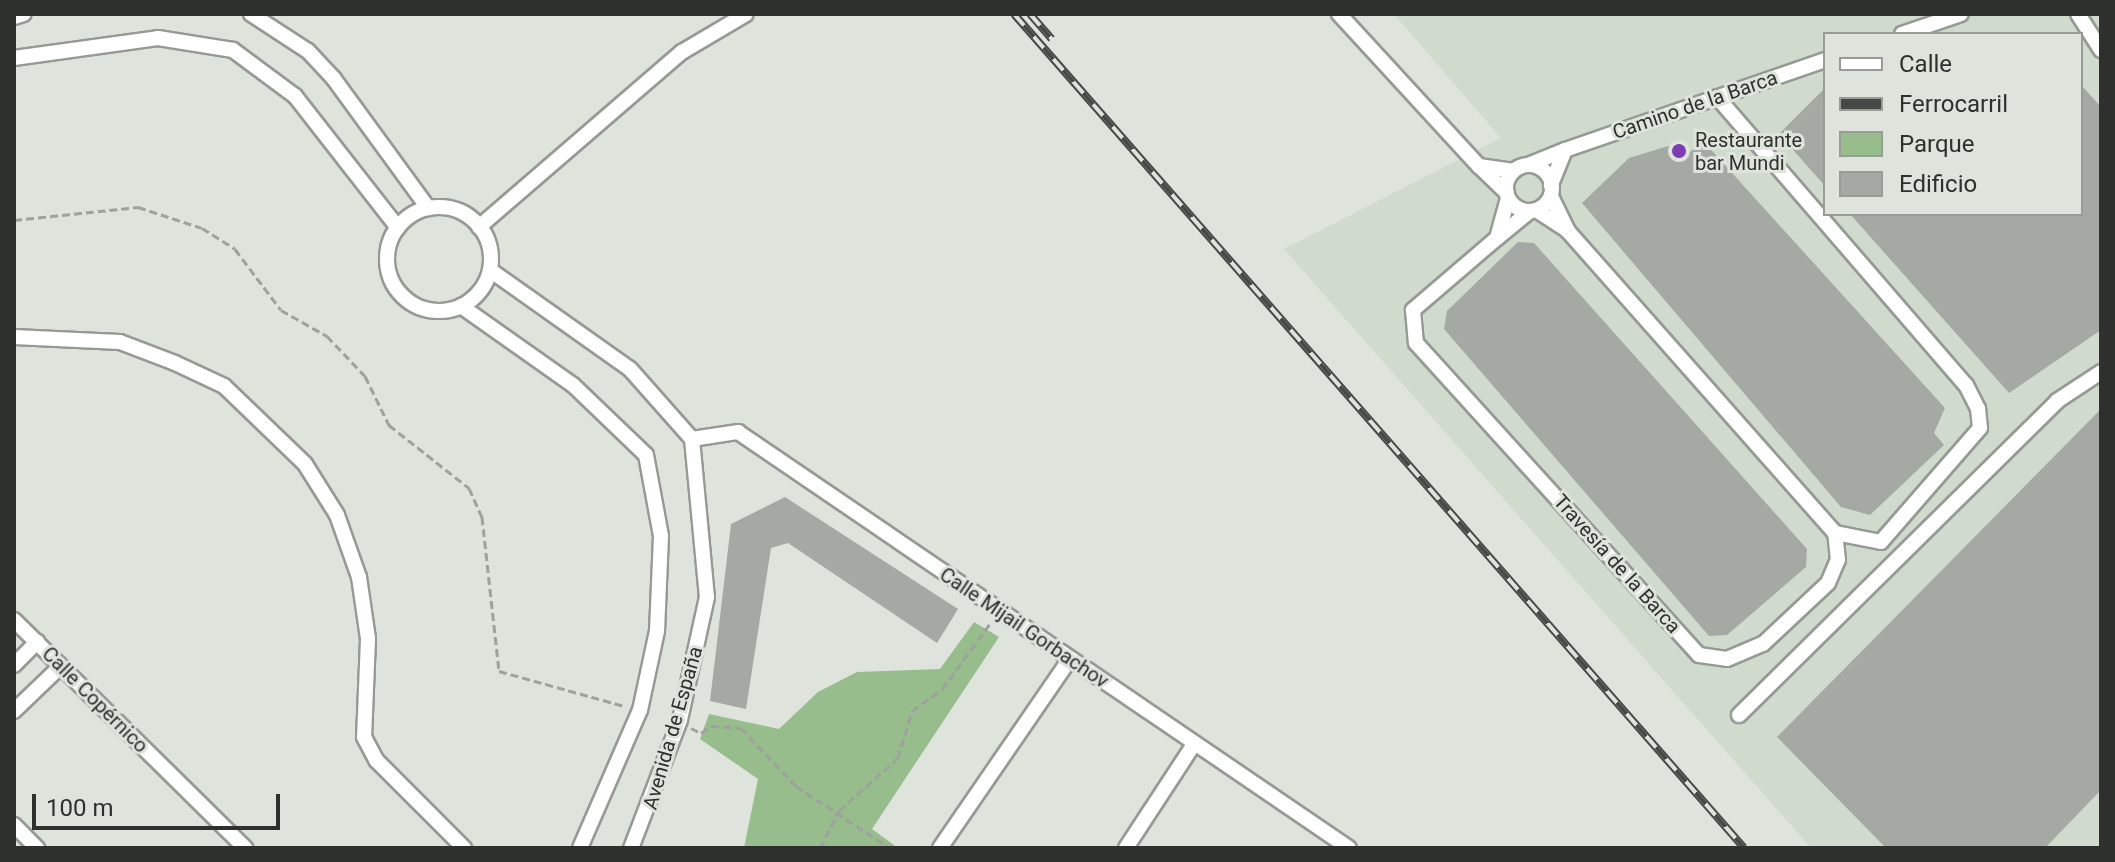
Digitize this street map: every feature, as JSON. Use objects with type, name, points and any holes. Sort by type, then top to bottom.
[{"type":"street","points":[[14,17],[24,14]]},
{"type":"street","points":[[251,14],[308,51],[334,79],[428,208]]},
{"type":"street","points":[[479,227],[682,52],[746,14]]},
{"type":"street","points":[[1339,14],[1508,196],[1568,231],[1835,533],[1881,542],[1980,428],[1978,409],[1966,385],[1717,97]]},
{"type":"street","points":[[1908,32],[1961,14]]},
{"type":"street","points":[[2078,14],[2101,50]]},
{"type":"street","points":[[14,58],[158,38],[233,50],[295,96],[398,228]]},
{"type":"street","name":"Camino de la Barca","points":[[1521,168],[1823,61]]},
{"type":"street","points":[[1497,238],[1533,211],[1551,190],[1565,150]]},
{"type":"street","points":[[1479,166],[1542,169],[1568,231]]},
{"type":"street","points":[[1497,238],[1508,196],[1521,168]]},
{"type":"street","points":[[490,270],[461,306],[427,310],[398,292],[387,260],[398,228],[428,208],[462,212],[479,227],[490,270],[630,369],[692,439]]},
{"type":"street","name":"Travesía de la Barca","points":[[1497,238],[1413,310],[1416,343],[1699,655],[1727,659],[1763,644],[1828,583],[1838,560],[1835,533]]},
{"type":"street","name":"Avenida de España","points":[[461,306],[573,385],[646,455],[661,536],[657,631],[640,710],[580,848]]},
{"type":"street","points":[[14,337],[120,342],[175,363],[224,386],[305,464],[337,515],[359,577],[368,639],[364,737],[377,761],[464,848]]},
{"type":"street","points":[[1739,715],[2057,401],[2101,372]]},
{"type":"street","name":"Calle Mijail Gorbachov","points":[[692,439],[738,432],[1349,848]]},
{"type":"street","name":"Avenida de España","points":[[631,848],[680,720],[707,597],[692,439]]},
{"type":"street","name":"Calle Copérnico","points":[[14,620],[245,848]]},
{"type":"street","points":[[14,665],[37,642]]},
{"type":"street","points":[[940,848],[1070,659]]},
{"type":"street","points":[[14,711],[61,666]]},
{"type":"street","points":[[1126,848],[1194,744]]},
{"type":"street","points":[[14,825],[37,848]]},
{"type":"path","points":[[14,220],[138,207],[202,228],[235,249],[281,310],[327,336],[365,376],[389,425],[469,488],[482,517],[499,671],[640,710]]},
{"type":"path","points":[[820,848],[839,811],[898,758],[912,711],[942,689],[999,611]]},
{"type":"path","points":[[680,720],[701,733],[711,726],[741,728],[796,786],[839,811],[851,826],[890,848]]},
{"type":"shaded area","points":[[1394,14],[2101,14],[2101,848],[1811,848],[1284,249],[1501,138]]},
{"type":"green space","points":[[974,622],[999,637],[872,829],[898,848],[744,848],[758,779],[700,739],[709,714],[779,729],[818,692],[857,672],[940,669]]},
{"type":"building","points":[[2083,87],[2101,107],[2101,330],[2009,393],[1852,216],[2083,216]]},
{"type":"building","points":[[1823,90],[1823,184],[1779,134]]},
{"type":"building","points":[[1704,142],[1945,408],[1934,433],[1944,445],[1870,515],[1841,507],[1582,203],[1629,158],[1678,143],[1688,153]]},
{"type":"building","points":[[1518,242],[1534,243],[1807,549],[1806,567],[1727,635],[1709,636],[1444,329],[1447,311]]},
{"type":"building","points":[[2101,409],[2101,790],[2045,848],[1886,848],[1777,737]]},
{"type":"building","points":[[785,497],[958,609],[937,643],[788,543],[771,548],[746,709],[710,701],[731,524]]},
{"type":"railway","points":[[1014,14],[1744,848]]},
{"type":"railway","points":[[1030,14],[1052,39]]},
{"type":"place","name":"Restaurante bar Mundi","points":[[1679,151]]}]
